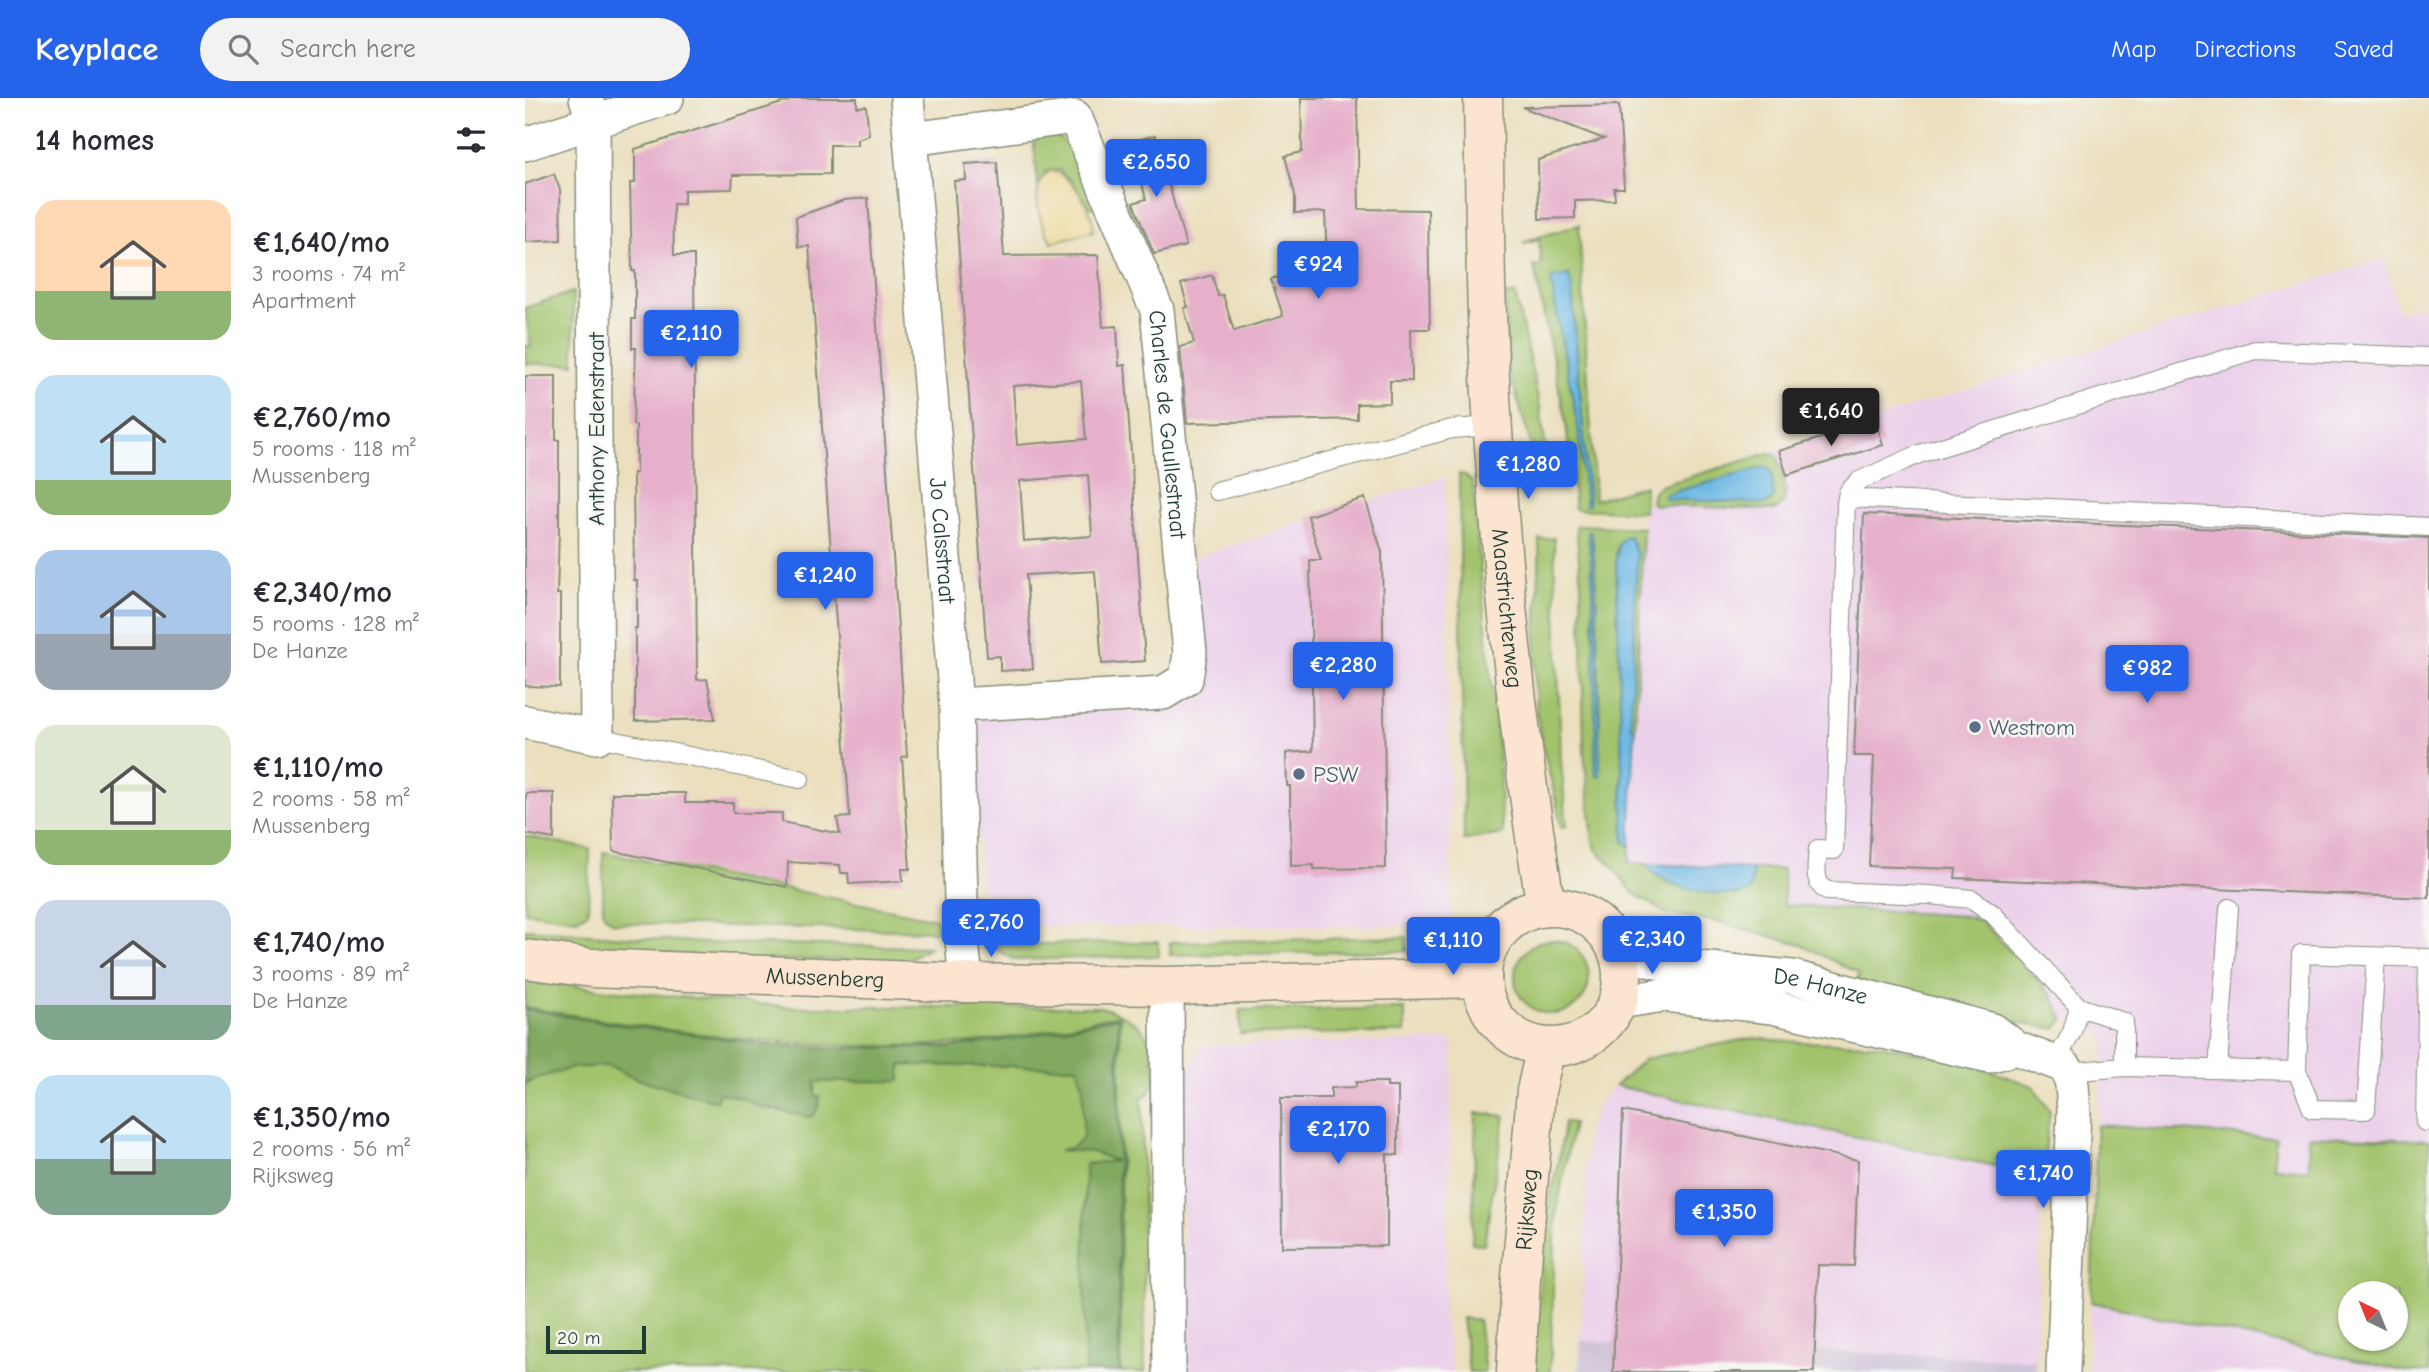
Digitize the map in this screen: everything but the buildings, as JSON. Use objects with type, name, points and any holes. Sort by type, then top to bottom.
[{"type":"main road","name":"Maastrichterweg","points":[[1483,98],[1489,356],[1498,507],[1520,738],[1546,907]]},
{"type":"main road","points":[[1546,907],[1584,914],[1609,936],[1618,952],[1622,978],[1618,1002],[1609,1019],[1591,1035],[1569,1045],[1546,1047],[1524,1042],[1501,1026],[1486,1002],[1482,978],[1490,944],[1503,927],[1521,915],[1546,907]]},
{"type":"main road","name":"Mussenberg","points":[[525,959],[591,968],[966,984],[1167,986],[1482,978]]},
{"type":"main road","name":"Rijksweg","points":[[1516,1372],[1536,1091],[1546,1047]]},
{"type":"street","points":[[525,144],[590,110],[667,98]]},
{"type":"street","name":"Jo Calsstraat","points":[[907,98],[956,705],[962,939],[966,984]]},
{"type":"street","name":"Anthony Edenstraat","points":[[590,110],[597,737]]},
{"type":"street","name":"Charles de Gaullestraat","points":[[911,139],[1075,117],[1157,310],[1190,653],[1186,679],[1163,693],[956,705]]},
{"type":"street","points":[[525,722],[597,737]]},
{"type":"street","name":"De Hanze","points":[[1618,952],[1668,965],[1792,976],[1993,1030],[2017,1048],[2062,1067]]},
{"type":"street","points":[[1167,986],[1170,1372]]},
{"type":"street","name":"De Hanze","points":[[1618,1002],[1665,995],[1772,1007],[1989,1056],[2017,1048]]},
{"type":"street","points":[[2062,1067],[2074,1111],[2063,1372]]},
{"type":"lane","points":[[2124,1067],[2125,1022],[2079,1007],[1993,914],[1972,899],[1827,891],[1820,887],[1817,881],[1818,849],[1834,850],[1848,492],[1859,481],[1919,454],[2255,351],[2429,357]]},
{"type":"lane","points":[[1217,491],[1452,429],[1493,426]]},
{"type":"lane","points":[[1847,498],[2429,527]]},
{"type":"lane","points":[[597,737],[800,779]]},
{"type":"lane","points":[[2218,1069],[2229,908]]},
{"type":"lane","points":[[2376,957],[2366,1111],[2312,1109],[2297,1070],[2301,954],[2429,958],[2425,1122]]},
{"type":"lane","points":[[2079,1007],[2062,1067],[2297,1070]]},
{"type":"shaded area","points":[[2385,258],[2398,312],[2429,304],[2429,1140],[2308,1136],[2309,1170],[2273,1168],[2276,1138],[2097,1125],[2105,1036],[2064,1020],[2052,996],[1964,916],[1784,905],[1783,869],[1629,863],[1644,505],[1776,510],[1784,503],[1787,494],[1773,450]]},
{"type":"shaded area","points":[[1445,477],[1451,926],[984,926],[971,726],[986,716],[1166,706],[1196,557]]},
{"type":"shaded area","points":[[1453,1040],[1444,1317],[1452,1372],[1187,1372],[1180,1086],[1196,1056],[1207,1045]]},
{"type":"shaded area","points":[[1615,1086],[2042,1176],[2036,1360],[1581,1341],[1587,1129],[1602,1098]]},
{"type":"shaded area","points":[[2091,1302],[2408,1372],[2088,1372]]},
{"type":"shaded area","points":[[1581,1341],[2036,1360],[2036,1372],[1579,1372]]},
{"type":"green space","points":[[1033,135],[1058,137],[1068,146],[1097,205],[1091,208],[1059,170],[1046,171],[1038,187]]},
{"type":"green space","points":[[1579,225],[1595,500],[1645,485],[1644,512],[1575,509],[1566,423],[1534,266],[1541,265],[1539,239],[1524,243]],"holes":[[[1568,275],[1572,291],[1589,504],[1586,505],[1578,427],[1554,299]]]},
{"type":"green space","points":[[573,292],[574,364],[525,364],[525,346],[531,347],[525,308]]},
{"type":"green space","points":[[1515,293],[1540,407],[1547,457],[1535,458],[1508,374],[1505,294],[1512,296]]},
{"type":"green space","points":[[1769,453],[1775,454],[1778,459],[1786,493],[1776,510],[1654,505],[1651,502],[1653,492],[1660,486]]},
{"type":"green space","points":[[1459,474],[1465,475],[1473,483],[1498,750],[1503,834],[1464,840]]},
{"type":"green space","points":[[1576,525],[1643,528],[1635,730],[1631,725],[1619,543],[1616,552],[1624,842],[1630,846],[1629,863],[1647,864],[1654,873],[1676,885],[1730,895],[1741,895],[1751,886],[1753,869],[1783,869],[1784,905],[1965,916],[1982,921],[2052,996],[2064,1020],[2056,1029],[1864,985],[1857,982],[1859,974],[1802,945],[1719,922],[1665,913],[1632,892],[1611,864],[1597,851],[1593,841],[1584,753],[1581,584]],"holes":[[[1589,533],[1593,541],[1600,723],[1596,775],[1593,588]]]},
{"type":"green space","points":[[1554,538],[1561,762],[1567,826],[1561,827],[1541,737],[1535,685],[1539,539]]},
{"type":"green space","points":[[525,836],[590,849],[588,912],[577,919],[525,912]]},
{"type":"green space","points":[[603,852],[937,919],[938,931],[614,923],[605,916],[603,909]]},
{"type":"green space","points":[[525,929],[703,943],[929,947],[905,961],[732,959],[525,944]]},
{"type":"green space","points":[[1407,937],[1407,951],[1170,955],[1170,942]]},
{"type":"green space","points":[[1552,940],[1566,943],[1578,951],[1586,963],[1589,977],[1586,991],[1578,1003],[1566,1011],[1552,1014],[1538,1011],[1526,1003],[1518,991],[1515,977],[1518,963],[1526,951],[1538,943]]},
{"type":"green space","points":[[1158,942],[1159,956],[1015,960],[988,945]]},
{"type":"green space","points":[[525,979],[607,990],[791,1007],[1101,1007],[1117,1013],[1129,1019],[1145,1034],[1150,1044],[1155,1085],[1146,1096],[1142,1096],[1145,1372],[1121,1372],[1120,1015],[1016,1036],[953,1044],[845,1046],[791,1043],[631,1025],[525,1007]]},
{"type":"green space","points":[[525,1009],[772,1045],[827,1048],[954,1047],[1019,1038],[1118,1017],[1119,1372],[525,1372]]},
{"type":"green space","points":[[525,1009],[772,1045],[827,1048],[954,1047],[1019,1038],[1118,1017],[1119,1372],[1085,1372],[1085,1164],[1116,1161],[1092,1152],[1059,1150],[1071,1148],[1083,1138],[1083,1085],[1077,1067],[901,1065],[900,1081],[815,1082],[815,1096],[820,1096],[819,1106],[813,1116],[809,1117],[757,1106],[742,1098],[719,1093],[716,1101],[634,1078],[604,1066],[572,1068],[525,1084]]},
{"type":"green space","points":[[1405,1009],[1405,1033],[1240,1034],[1240,1010]]},
{"type":"green space","points":[[1752,1038],[1875,1044],[1966,1062],[2033,1086],[2050,1111],[2042,1176],[1615,1086],[1644,1059]]},
{"type":"green space","points":[[1476,1113],[1505,1116],[1484,1244],[1472,1243]]},
{"type":"green space","points":[[1564,1122],[1573,1123],[1556,1215],[1550,1372],[1533,1372],[1544,1227]]},
{"type":"green space","points":[[2097,1125],[2276,1138],[2273,1167],[2309,1170],[2308,1136],[2429,1140],[2429,1372],[2408,1372],[2091,1302]]},
{"type":"green space","points":[[1462,1318],[1478,1320],[1485,1372],[1469,1372]]},
{"type":"sand","points":[[1050,171],[1065,178],[1080,194],[1091,214],[1093,231],[1052,242],[1043,225],[1038,205],[1039,186]]},
{"type":"water","points":[[1569,275],[1589,505],[1586,505],[1578,427],[1551,282],[1551,278]]},
{"type":"water","points":[[1765,467],[1771,471],[1774,497],[1766,504],[1665,497],[1666,494]]},
{"type":"water","points":[[1588,532],[1591,532],[1596,588],[1600,776],[1596,776],[1593,588]]},
{"type":"water","points":[[1629,536],[1637,554],[1631,725],[1635,730],[1630,846],[1624,842],[1616,561],[1619,543]]},
{"type":"water","points":[[1647,864],[1753,869],[1750,891],[1727,895],[1694,890],[1664,879]]},
{"type":"place","name":"Westrom","points":[[1975,727]]},
{"type":"place","name":"PSW","points":[[1299,774]]}]
